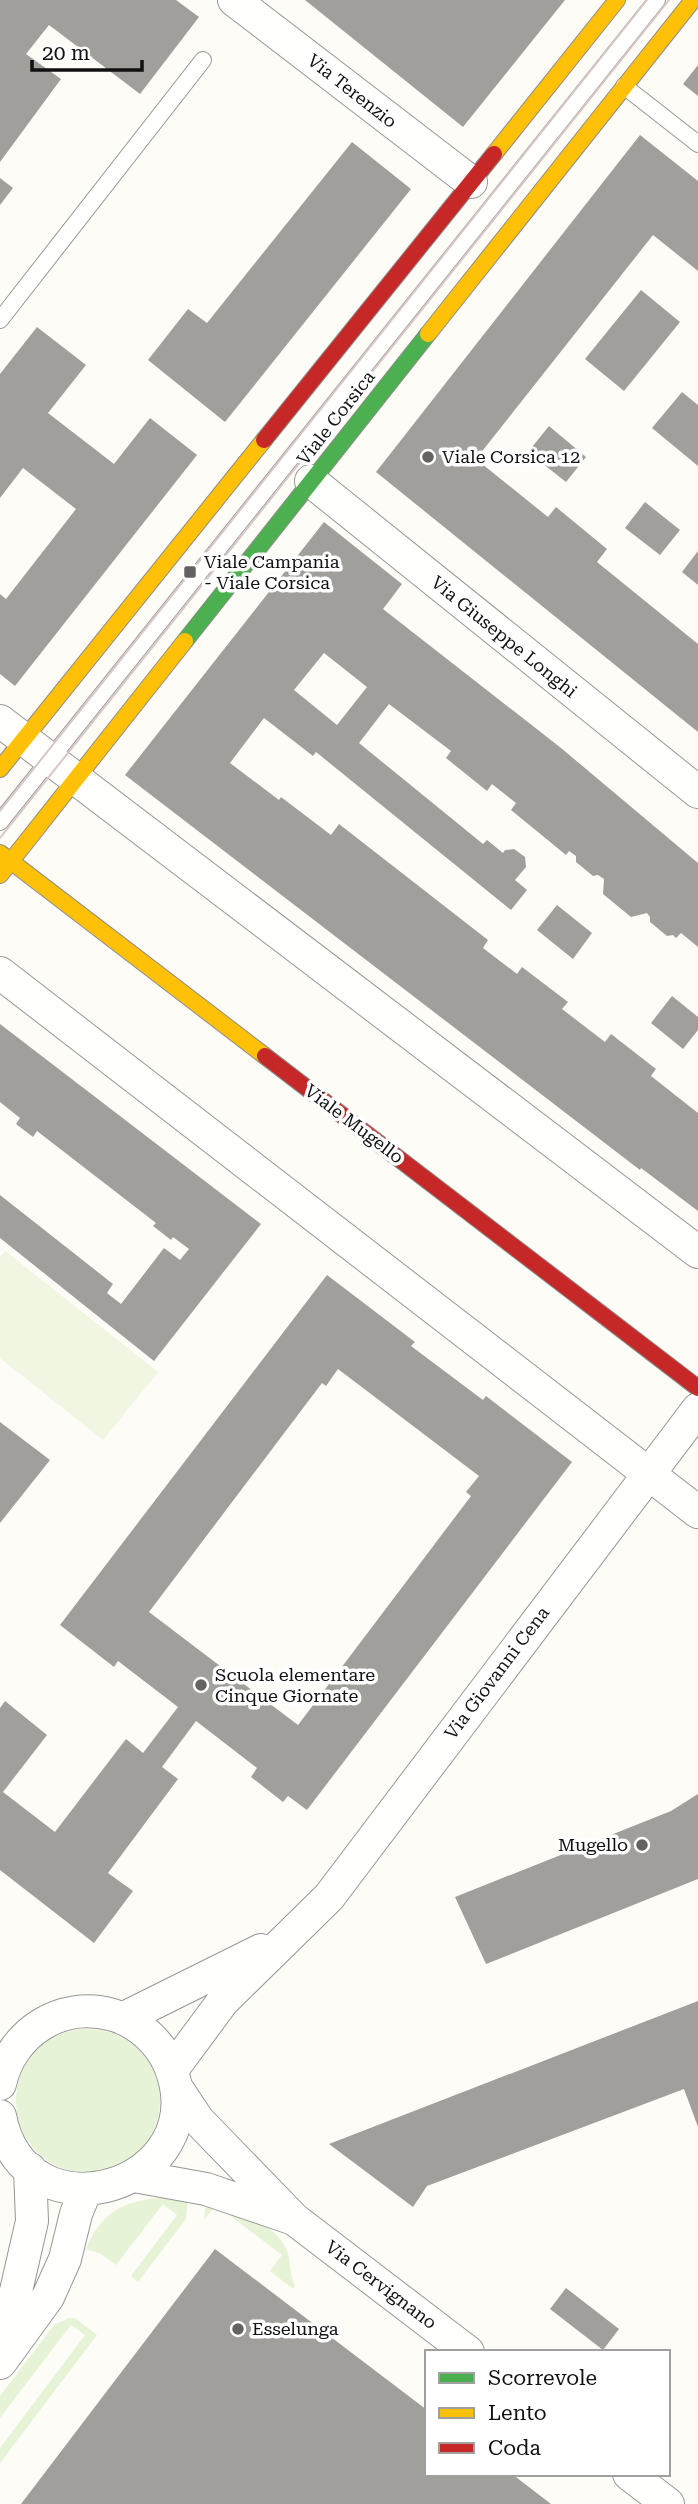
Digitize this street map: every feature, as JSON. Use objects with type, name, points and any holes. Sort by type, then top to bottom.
[{"type":"main road","points":[[0,769],[12,730],[471,182],[617,0]]},
{"type":"main road","name":"Viale Corsica","points":[[0,875],[5,857],[62,769],[311,481],[693,0]]},
{"type":"main road","name":"Viale Mugello","points":[[5,857],[698,1388]]},
{"type":"street","name":"Via Terenzio","points":[[234,0],[471,182]]},
{"type":"street","name":"Via Giuseppe Longhi","points":[[311,481],[698,792]]},
{"type":"street","points":[[12,730],[698,1252]]},
{"type":"street","points":[[0,973],[698,1512]]},
{"type":"street","name":"Via Giovanni Cena","points":[[3,2132],[30,2169],[59,2185],[86,2189],[114,2186],[134,2176],[152,2161],[165,2145],[174,2125],[175,2080],[223,2001],[329,1897],[698,1409]]},
{"type":"street","name":"Via Giovanni Cena","points":[[124,2018],[208,1979],[293,1933]]},
{"type":"street","points":[[0,2084],[7,2052],[39,2025],[70,2013],[92,2011],[124,2018],[143,2030],[155,2041],[175,2080]]},
{"type":"street","name":"Via Cervignano","points":[[175,2080],[198,2120],[294,2218],[465,2350]]},
{"type":"street","points":[[0,2336],[16,2291],[32,2221],[30,2169]]},
{"type":"street","name":"Via Cervignano","points":[[134,2176],[206,2189],[294,2218]]},
{"type":"street","points":[[0,2363],[48,2297],[65,2259],[76,2214],[86,2189]]},
{"type":"street","points":[[632,2476],[668,2504]]},
{"type":"lane","name":"Viale Corsica","points":[[62,769],[657,0]]},
{"type":"lane","points":[[0,320],[202,60]]},
{"type":"lane","points":[[624,86],[698,144]]},
{"type":"lane","points":[[0,822],[62,769]]},
{"type":"green space","points":[[5,1251],[158,1372],[103,1440],[0,1358],[0,1257]]},
{"type":"green space","points":[[88,2029],[116,2034],[139,2050],[155,2073],[160,2101],[155,2129],[139,2152],[116,2168],[88,2173],[60,2168],[37,2152],[21,2129],[16,2101],[21,2073],[37,2050],[60,2034]]},
{"type":"green space","points":[[165,2197],[188,2199],[186,2219],[138,2282],[131,2276],[177,2215],[163,2204],[116,2265],[101,2254],[86,2249],[99,2225],[116,2210],[138,2201]]},
{"type":"green space","points":[[206,2200],[251,2218],[280,2239],[288,2253],[295,2285],[293,2289],[270,2271],[282,2255],[216,2205],[204,2220]]},
{"type":"green space","points":[[75,2318],[97,2335],[0,2463],[0,2448],[85,2335],[71,2325],[0,2418],[0,2396],[54,2325]]},
{"type":"building","points":[[0,0],[176,0],[199,17],[140,94],[49,25],[26,54],[61,79],[0,162]]},
{"type":"building","points":[[305,0],[565,0],[463,127]]},
{"type":"building","points":[[698,65],[698,96],[683,84]]},
{"type":"building","points":[[640,135],[698,181],[698,271],[653,235],[476,459],[548,517],[556,507],[607,549],[597,562],[698,644],[698,732],[376,472]]},
{"type":"building","points":[[352,142],[411,189],[225,422],[148,360],[188,309],[207,323]]},
{"type":"building","points":[[0,178],[13,188],[0,205]]},
{"type":"building","points":[[641,290],[680,322],[624,391],[585,359]]},
{"type":"building","points":[[37,327],[86,365],[48,413],[114,464],[150,418],[197,455],[15,686],[0,674],[0,594],[6,599],[76,509],[23,468],[0,498],[0,374]]},
{"type":"building","points":[[682,392],[698,405],[698,466],[652,428]]},
{"type":"building","points":[[549,426],[586,457],[566,482],[528,452]]},
{"type":"building","points":[[645,502],[680,530],[660,555],[625,528]]},
{"type":"building","points":[[324,522],[402,584],[383,609],[561,748],[698,863],[698,947],[681,933],[676,938],[673,935],[667,936],[650,922],[647,913],[631,917],[603,894],[604,879],[598,875],[593,876],[576,862],[576,856],[569,851],[566,855],[511,810],[516,803],[492,784],[487,791],[446,758],[451,751],[389,704],[359,743],[483,844],[487,840],[503,853],[505,850],[514,849],[525,857],[526,867],[515,880],[527,890],[511,910],[316,752],[313,756],[264,718],[230,763],[331,835],[339,824],[488,940],[483,948],[517,974],[522,967],[568,1002],[562,1009],[605,1042],[611,1034],[656,1069],[651,1076],[698,1113],[698,1211],[641,1168],[640,1170],[125,775]],"holes":[[[324,653],[367,687],[337,725],[294,690]]]},
{"type":"building","points":[[698,551],[698,585],[682,572]]},
{"type":"building","points":[[557,905],[592,933],[573,959],[537,930]]},
{"type":"building","points":[[672,996],[698,1017],[698,1030],[683,1049],[651,1023]]},
{"type":"building","points":[[0,1024],[261,1224],[154,1361],[0,1238],[0,1195],[113,1284],[107,1293],[121,1304],[164,1248],[180,1260],[189,1249],[173,1237],[171,1240],[153,1226],[156,1223],[37,1131],[33,1137],[16,1124],[20,1118],[0,1102]]},
{"type":"building","points":[[327,1275],[415,1342],[411,1346],[483,1400],[486,1396],[572,1462],[307,1810],[288,1796],[283,1802],[251,1777],[257,1768],[196,1721],[162,1767],[178,1779],[108,1873],[133,1891],[94,1943],[0,1870],[0,1708],[5,1701],[47,1735],[3,1792],[55,1832],[126,1739],[143,1753],[178,1707],[118,1661],[114,1667],[60,1625]],"holes":[[[338,1369],[479,1476],[466,1492],[471,1496],[298,1725],[149,1612],[322,1383],[326,1386]]]},
{"type":"building","points":[[0,1422],[50,1460],[0,1523]]},
{"type":"building","name":"Mugello","points":[[698,1794],[698,1879],[486,1964],[455,1897],[671,1811]]},
{"type":"building","points":[[698,2001],[698,2127],[684,2089],[427,2186],[413,2207],[329,2144]]},
{"type":"building","name":"Esselunga","points":[[215,2249],[425,2408],[425,2476],[515,2476],[551,2504],[21,2504]]},
{"type":"building","points":[[566,2288],[619,2329],[603,2350],[550,2309]]},
{"type":"tram line","points":[[0,811],[647,0]]},
{"type":"tram line","points":[[0,838],[669,0]]},
{"type":"traffic: fast","points":[[185,641],[428,334]]},
{"type":"traffic: slow","points":[[494,154],[617,0]]},
{"type":"traffic: slow","points":[[428,334],[693,0]]},
{"type":"traffic: slow","points":[[0,769],[264,440]]},
{"type":"traffic: slow","points":[[0,875],[185,641]]},
{"type":"traffic: slow","points":[[0,853],[265,1056]]},
{"type":"traffic: jam","points":[[264,440],[494,154]]},
{"type":"traffic: jam","points":[[265,1056],[698,1388]]},
{"type":"place","name":"Viale Corsica 12","points":[[428,457]]},
{"type":"place","name":"Viale Campania - Viale Corsica","points":[[190,572]]},
{"type":"place","name":"Scuola elementare Cinque Giornate","points":[[201,1685]]},
{"type":"place","name":"Mugello","points":[[642,1845]]},
{"type":"place","name":"Esselunga","points":[[238,2329]]}]
